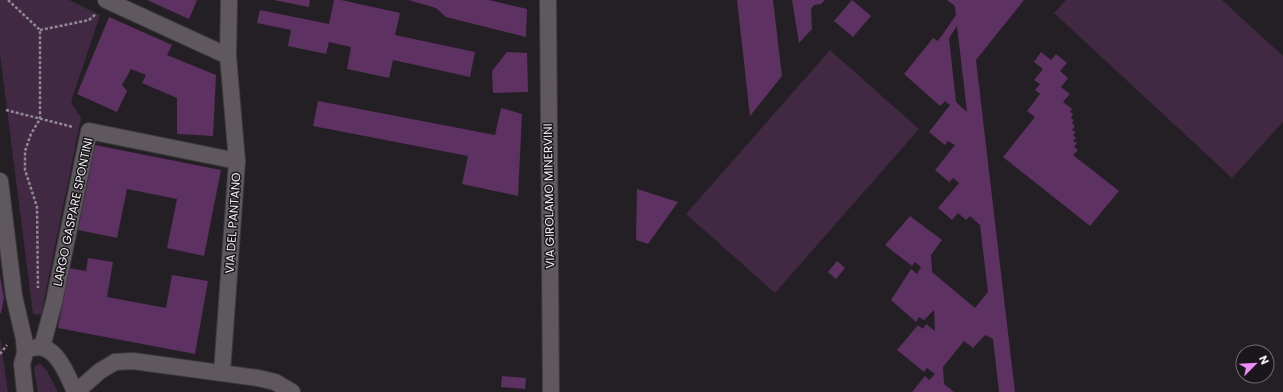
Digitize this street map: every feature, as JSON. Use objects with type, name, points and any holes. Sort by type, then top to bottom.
[{"type":"street","name":"VIA DEL PANTANO","points":[[222,373],[237,162],[228,56],[229,0]]},
{"type":"street","name":"VIA GIROLAMO MINERVINI","points":[[548,0],[551,392]]},
{"type":"street","points":[[108,1],[228,56]]},
{"type":"street","name":"LARGO GASPARE SPONTINI","points":[[42,347],[54,302],[89,131],[237,162]]},
{"type":"street","points":[[0,181],[14,296],[22,329],[25,353],[22,364],[25,392]]},
{"type":"street","points":[[25,353],[34,348],[42,347],[51,351],[67,375],[75,392],[100,371],[115,362],[133,361],[258,378],[275,382],[292,392]]},
{"type":"path","points":[[8,0],[40,30],[40,119],[31,134],[25,151],[25,170],[37,207],[38,295]]},
{"type":"path","points":[[40,30],[89,20],[108,1]]},
{"type":"path","points":[[6,110],[89,131]]},
{"type":"shaded area","points":[[0,0],[69,0],[100,15],[71,102],[81,118],[41,315],[33,314],[0,54]]},
{"type":"shaded area","points":[[1066,0],[1222,0],[1283,56],[1283,122],[1232,178],[1054,13]]},
{"type":"shaded area","points":[[830,50],[919,129],[775,293],[686,214]]},
{"type":"shaded area","points":[[0,337],[8,392],[0,392]]},
{"type":"shaded area","points":[[40,364],[47,371],[58,392],[38,392],[34,370],[35,366]]},
{"type":"building","points":[[147,0],[197,0],[189,19]]},
{"type":"building","points":[[274,0],[310,0],[309,7]]},
{"type":"building","points":[[334,0],[341,0],[400,13],[395,35],[475,52],[470,77],[393,60],[389,78],[347,69],[351,47],[329,42],[326,54],[288,46],[291,30],[257,23],[260,10],[329,24]]},
{"type":"building","points":[[408,0],[489,0],[527,9],[526,37],[446,17],[436,8]]},
{"type":"building","points":[[737,0],[773,0],[782,76],[750,116]]},
{"type":"building","points":[[792,0],[825,0],[821,4],[814,5],[811,9],[812,29],[799,43]]},
{"type":"building","points":[[852,0],[871,16],[853,37],[834,21]]},
{"type":"building","points":[[947,0],[1024,0],[976,60],[1015,392],[999,392],[993,339],[985,335],[973,348],[964,341],[943,367],[944,384],[954,392],[912,392],[925,376],[929,380],[935,374],[927,368],[924,372],[897,350],[918,325],[923,329],[926,324],[935,331],[934,310],[924,320],[919,317],[916,322],[891,300],[911,269],[917,274],[921,267],[915,262],[912,266],[885,245],[910,216],[942,240],[931,255],[932,272],[975,308],[988,292],[980,225],[970,216],[966,220],[958,213],[952,220],[938,208],[959,183],[953,178],[949,182],[935,170],[955,145],[948,141],[945,145],[929,132],[950,105],[945,101],[940,106],[904,74],[933,38],[938,41],[956,15],[955,6]],"holes":[[[957,26],[967,112],[956,102],[949,38]]]},
{"type":"building","points":[[109,17],[172,45],[167,55],[216,75],[213,136],[177,134],[177,98],[142,83],[146,75],[131,69],[122,85],[127,91],[117,112],[77,94]]},
{"type":"building","points":[[507,52],[527,53],[528,92],[493,93],[492,71]]},
{"type":"building","points":[[1041,52],[1051,60],[1056,54],[1067,63],[1060,71],[1068,78],[1061,87],[1070,94],[1063,102],[1072,109],[1070,112],[1073,114],[1071,118],[1074,120],[1072,123],[1075,126],[1072,130],[1076,132],[1073,135],[1076,138],[1073,141],[1077,143],[1074,147],[1078,150],[1073,155],[1119,191],[1090,226],[1003,157],[1035,117],[1027,111],[1040,94],[1035,90],[1040,84],[1034,80],[1043,69],[1034,62]]},
{"type":"building","points":[[318,101],[495,135],[501,108],[522,114],[518,196],[462,184],[468,156],[313,126]]},
{"type":"building","points":[[95,145],[221,170],[204,256],[167,248],[177,199],[127,189],[117,238],[78,230]]},
{"type":"building","points":[[637,189],[678,202],[648,244],[636,240]]},
{"type":"building","points":[[88,258],[113,262],[107,297],[166,308],[172,275],[208,281],[195,354],[58,328],[69,268],[86,271]]},
{"type":"building","points":[[837,261],[845,268],[836,279],[828,272]]},
{"type":"building","points":[[0,276],[4,298],[1,313],[0,313]]},
{"type":"building","points":[[502,376],[526,378],[525,389],[501,387]]}]
